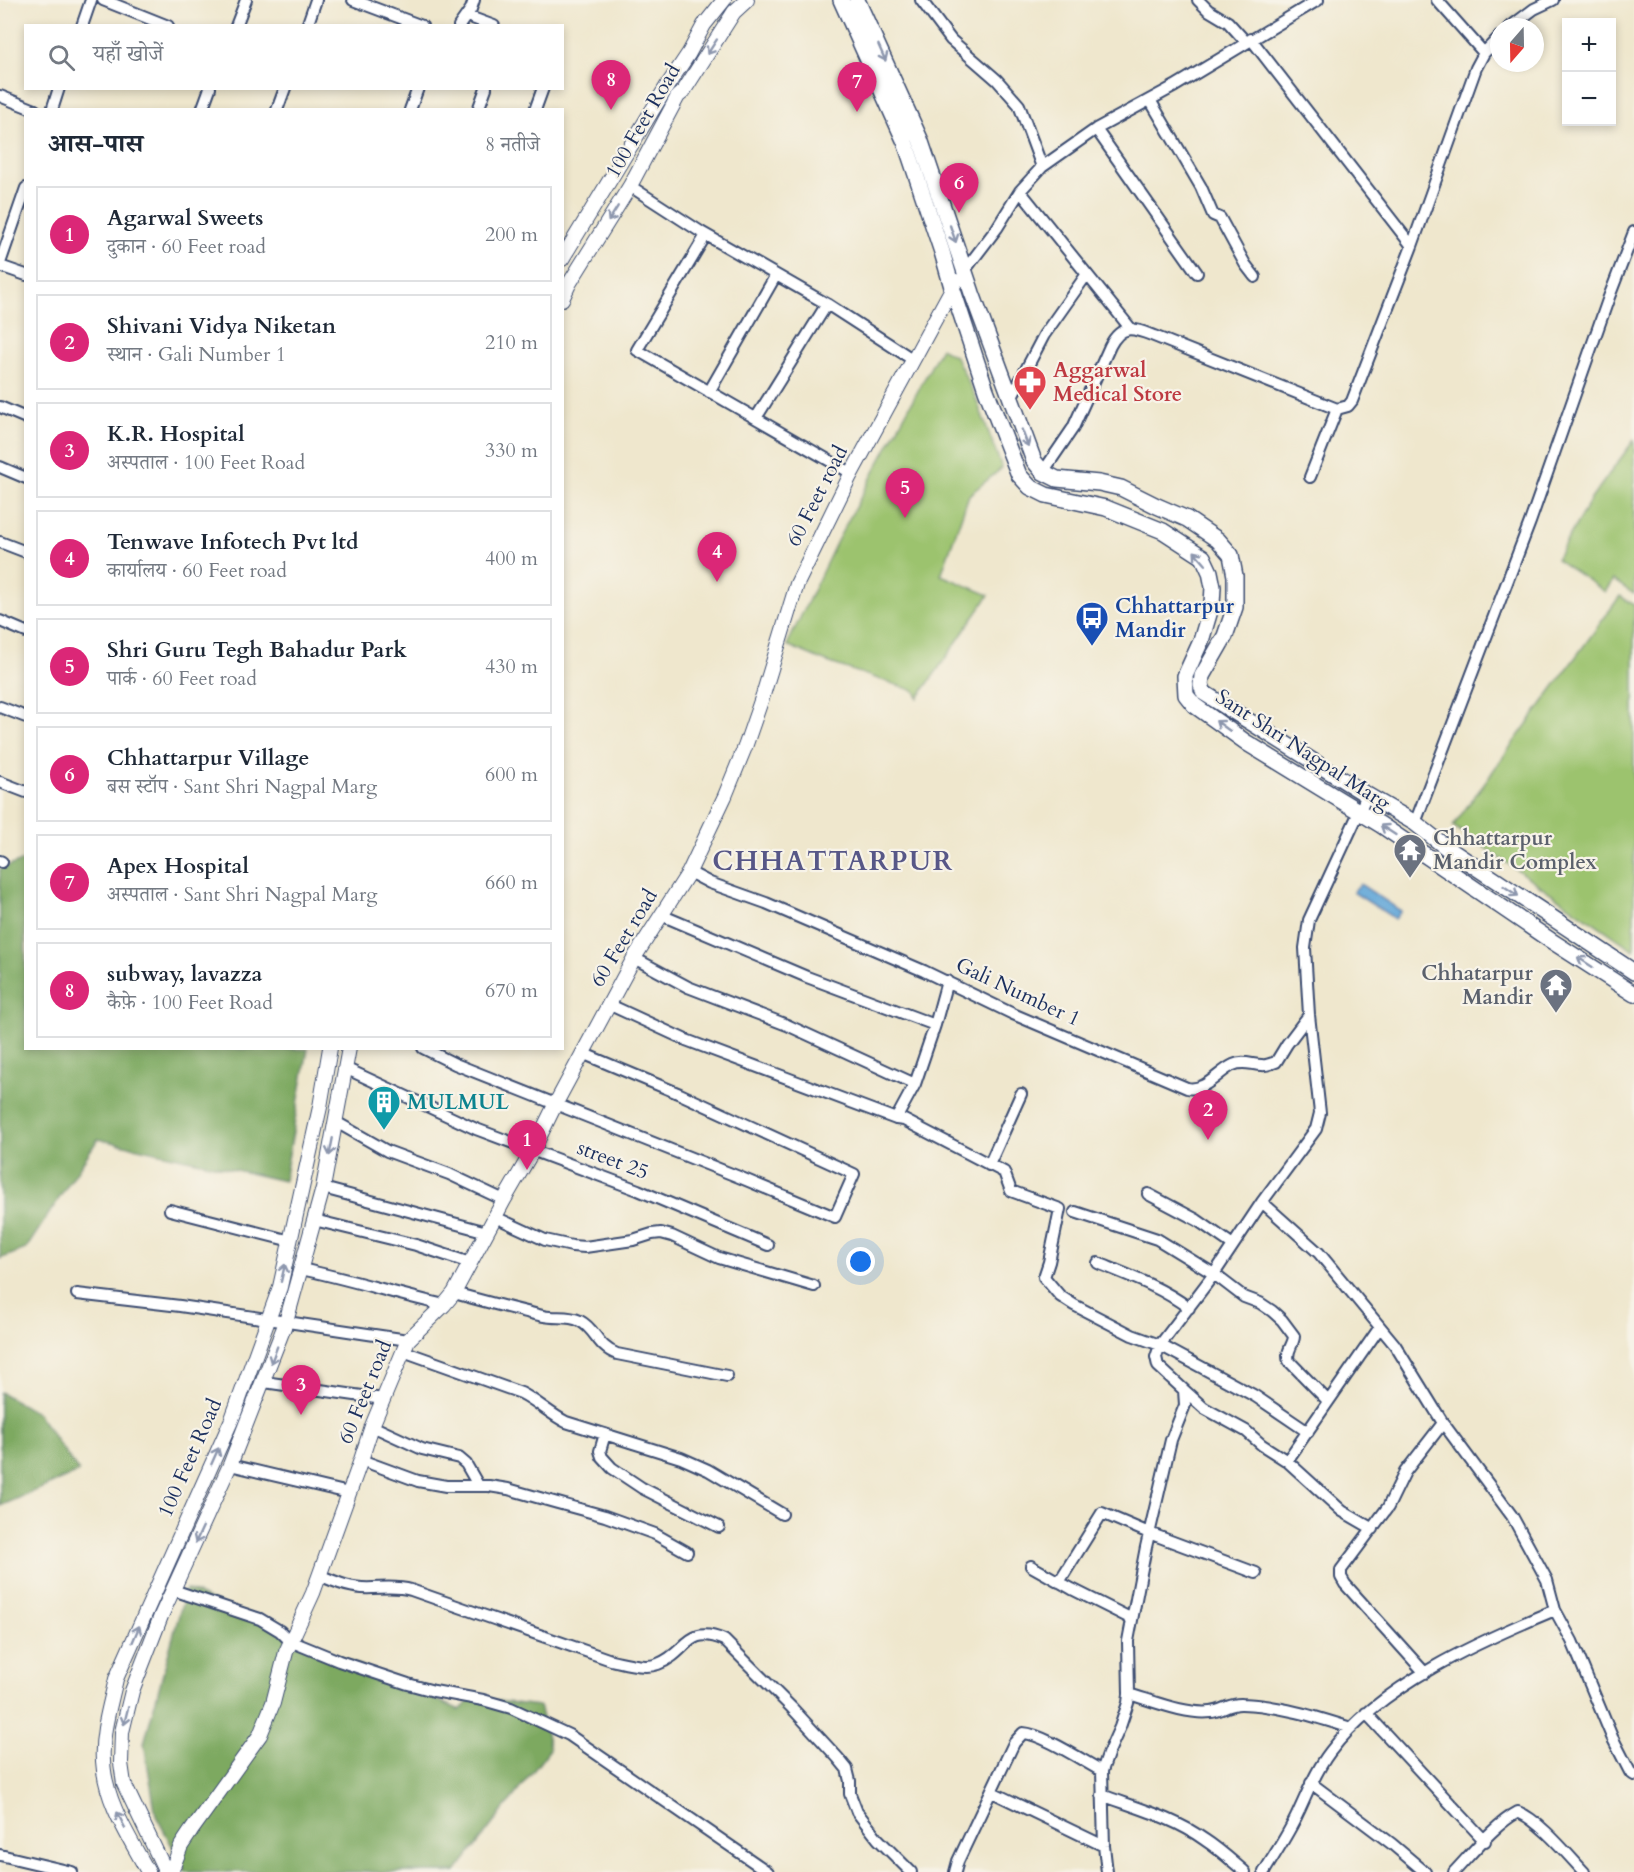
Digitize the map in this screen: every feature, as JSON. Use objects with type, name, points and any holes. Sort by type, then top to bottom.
[{"type":"main road","name":"Sant Shri Nagpal Marg","points":[[841,0],[905,142],[986,390],[1019,475],[1030,487],[1046,495],[1106,508],[1163,531],[1203,557],[1213,586],[1212,604],[1201,641],[1185,676],[1186,695],[1194,705],[1247,743],[1408,843],[1634,994]]},
{"type":"main road","points":[[857,0],[920,139],[1010,399],[1034,461],[1043,472]]},
{"type":"main road","name":"Sant Shri Nagpal Marg","points":[[1043,472],[1057,479],[1099,483],[1120,488],[1187,519],[1218,540],[1231,555],[1235,576],[1235,607],[1225,636],[1202,676],[1201,685],[1204,693],[1366,795],[1415,823],[1447,848],[1634,972]]},
{"type":"street","points":[[83,24],[91,0]]},
{"type":"street","points":[[103,0],[163,24]]},
{"type":"street","points":[[237,24],[246,0]]},
{"type":"street","points":[[308,24],[316,0]]},
{"type":"street","points":[[353,0],[417,24]]},
{"type":"street","points":[[460,24],[474,0]]},
{"type":"street","name":"100 Feet Road","points":[[564,256],[704,25],[724,0]]},
{"type":"street","name":"100 Feet Road","points":[[564,295],[630,186],[678,96],[683,92],[734,12],[747,0]]},
{"type":"street","points":[[921,0],[951,40],[997,80],[1018,105],[1042,166]]},
{"type":"street","points":[[1198,0],[1249,41],[1412,246]]},
{"type":"street","points":[[965,270],[997,228],[1020,191],[1042,166],[1096,129],[1150,100],[1318,0]]},
{"type":"street","points":[[1437,0],[1484,53]]},
{"type":"street","points":[[1522,18],[1553,0]]},
{"type":"street","points":[[466,16],[488,24]]},
{"type":"street","points":[[1043,472],[1073,428],[1117,334],[1122,331],[1131,329],[1154,336],[1336,408],[1344,408],[1352,401],[1412,246],[1470,83],[1484,53],[1490,47]]},
{"type":"street","points":[[53,108],[58,90]]},
{"type":"street","points":[[203,108],[209,90]]},
{"type":"street","points":[[278,108],[284,90]]},
{"type":"street","points":[[411,108],[417,90]]},
{"type":"street","points":[[479,108],[485,90]]},
{"type":"street","points":[[536,108],[542,90]]},
{"type":"street","points":[[0,96],[30,108]]},
{"type":"street","points":[[1150,100],[1201,187],[1213,215],[1220,218],[1245,264],[1255,277]]},
{"type":"street","points":[[1096,129],[1197,273]]},
{"type":"street","points":[[630,186],[706,235],[826,304],[912,359]]},
{"type":"street","points":[[1020,191],[1131,329]]},
{"type":"street","points":[[23,206],[0,265],[24,274]]},
{"type":"street","points":[[1415,823],[1530,522],[1634,232]]},
{"type":"street","points":[[706,235],[637,350],[851,473]]},
{"type":"street","name":"60 Feet road","points":[[171,1872],[191,1831],[260,1734],[273,1704],[282,1665],[319,1575],[372,1426],[405,1346],[454,1293],[534,1150],[608,1004],[634,958],[689,872],[745,747],[764,695],[797,584],[851,473],[952,287],[965,270]]},
{"type":"street","points":[[1010,399],[1044,335],[1087,274]]},
{"type":"street","points":[[709,392],[776,276]]},
{"type":"street","points":[[756,418],[826,304]]},
{"type":"street","points":[[0,407],[24,417]]},
{"type":"street","points":[[1310,477],[1336,408]]},
{"type":"street","points":[[0,467],[24,477]]},
{"type":"street","points":[[0,542],[24,551]]},
{"type":"street","points":[[0,621],[24,631]]},
{"type":"street","points":[[0,707],[24,716]]},
{"type":"street","points":[[0,782],[24,791]]},
{"type":"street","points":[[1366,795],[1309,920],[1305,948],[1319,1121],[1313,1136],[1262,1202],[1214,1274],[1160,1345],[1156,1357],[1158,1366],[1204,1408],[1246,1431],[1262,1445],[1287,1461],[1337,1508],[1373,1529]]},
{"type":"street","name":"Gali Number 1","points":[[689,872],[710,883],[766,903],[947,981],[1013,1014],[1146,1072],[1194,1090],[1213,1080],[1232,1065],[1245,1062],[1262,1066],[1276,1062],[1309,1015]]},
{"type":"street","points":[[661,915],[807,977],[935,1025]]},
{"type":"street","points":[[634,958],[688,987],[786,1025],[915,1084]]},
{"type":"street","points":[[896,1119],[915,1084],[947,981]]},
{"type":"street","points":[[608,1004],[686,1040],[896,1119],[904,1120],[1004,1172],[1011,1191],[1060,1209],[1044,1277],[1060,1296],[1132,1335],[1160,1345],[1255,1396],[1308,1432]]},
{"type":"street","name":"100 Feet Road","points":[[148,1872],[117,1815],[107,1786],[103,1761],[106,1722],[116,1679],[232,1419],[280,1287],[320,1107],[330,1050]]},
{"type":"street","name":"100 Feet Road","points":[[166,1872],[124,1784],[121,1763],[122,1732],[132,1691],[161,1616],[230,1465],[286,1322],[323,1188],[349,1050]]},
{"type":"street","points":[[427,1050],[463,1067],[835,1218],[854,1174],[680,1094],[582,1053]]},
{"type":"street","name":"street 25","points":[[345,1068],[476,1129],[638,1190],[768,1245]]},
{"type":"street","points":[[989,1165],[1021,1094]]},
{"type":"street","points":[[336,1122],[387,1151],[449,1174],[504,1200]]},
{"type":"street","points":[[323,1188],[487,1232]]},
{"type":"street","points":[[1148,1194],[1197,1220],[1233,1245]]},
{"type":"street","points":[[1262,1202],[1319,1253],[1380,1327],[1403,1356],[1443,1423],[1512,1516],[1546,1580],[1555,1610],[1572,1641],[1616,1745],[1630,1772],[1634,1775]]},
{"type":"street","points":[[170,1210],[291,1241]]},
{"type":"street","points":[[1075,1212],[1157,1239],[1214,1274],[1244,1297],[1272,1311],[1292,1331],[1294,1340],[1288,1352],[1288,1360],[1328,1401]]},
{"type":"street","points":[[495,1217],[545,1240],[572,1246],[585,1247],[633,1240],[661,1233],[719,1258],[814,1286]]},
{"type":"street","points":[[314,1220],[416,1245],[470,1263]]},
{"type":"street","points":[[1098,1263],[1154,1286],[1172,1295],[1189,1308]]},
{"type":"street","points":[[301,1269],[338,1276],[444,1305]]},
{"type":"street","points":[[454,1293],[547,1317],[570,1317],[581,1321],[606,1350],[617,1354],[727,1376]]},
{"type":"street","points":[[77,1294],[268,1319],[405,1346],[537,1401],[566,1422],[681,1458],[708,1470],[782,1514]]},
{"type":"street","points":[[1287,1461],[1380,1327]]},
{"type":"street","points":[[264,1382],[383,1399]]},
{"type":"street","points":[[1107,1872],[1102,1771],[1120,1727],[1129,1694],[1128,1641],[1149,1533],[1171,1440],[1184,1411],[1186,1396],[1184,1390]]},
{"type":"street","points":[[1425,1673],[1341,1577],[1341,1570],[1388,1507],[1405,1472],[1443,1423]]},
{"type":"street","points":[[372,1426],[422,1449],[459,1458],[466,1464],[478,1485]]},
{"type":"street","points":[[605,1434],[600,1451],[602,1457],[612,1468],[642,1488],[719,1527]]},
{"type":"street","points":[[361,1460],[418,1481],[508,1489],[604,1516],[655,1534],[687,1552]]},
{"type":"street","points":[[230,1465],[350,1493]]},
{"type":"street","points":[[1059,1581],[1102,1513],[1256,1573]]},
{"type":"street","points":[[1031,1566],[1132,1619]]},
{"type":"street","points":[[319,1575],[350,1586],[400,1587],[411,1590],[611,1660],[632,1665],[657,1664],[702,1634],[724,1640],[792,1708],[847,1769],[850,1794],[857,1812],[878,1839],[911,1872]]},
{"type":"street","points":[[173,1590],[260,1619],[339,1661],[408,1684],[511,1708],[545,1723],[569,1735],[768,1872]]},
{"type":"street","points":[[1264,1872],[1298,1814],[1311,1783],[1329,1752],[1366,1713],[1396,1690],[1425,1673],[1498,1634],[1555,1610]]},
{"type":"street","points":[[1129,1694],[1181,1709],[1207,1713],[1233,1704],[1254,1705],[1301,1714],[1351,1728]]},
{"type":"street","points":[[1366,1713],[1485,1840]]},
{"type":"street","points":[[955,1872],[958,1861],[1014,1743],[1023,1733],[1041,1738],[1102,1771]]},
{"type":"street","points":[[1311,1783],[1425,1872]]},
{"type":"street","points":[[992,1792],[1104,1846]]},
{"type":"street","points":[[1102,1795],[1185,1828],[1204,1839],[1245,1872]]},
{"type":"street","points":[[1454,1872],[1485,1840],[1518,1812],[1527,1815],[1584,1872]]},
{"type":"street","points":[[0,1855],[72,1872]]},
{"type":"green space","points":[[941,348],[956,357],[975,396],[1002,468],[969,495],[941,575],[989,595],[918,698],[915,691],[827,662],[787,645],[837,541]]},
{"type":"green space","points":[[1634,440],[1634,594],[1613,580],[1605,592],[1556,559],[1591,499]]},
{"type":"green space","points":[[1620,596],[1634,605],[1634,950],[1453,826]]},
{"type":"green space","points":[[24,860],[24,1050],[308,1050],[284,1181],[98,1139],[26,1249],[0,1259],[0,869]]},
{"type":"green space","points":[[0,1392],[37,1413],[79,1472],[0,1506]]},
{"type":"green space","points":[[186,1589],[460,1710],[473,1698],[539,1706],[550,1749],[456,1872],[186,1872],[156,1816],[144,1743]]},
{"type":"water","points":[[1360,884],[1401,911],[1395,919],[1353,892]]},
{"type":"place","name":"subway, lavazza","points":[[611,110]]},
{"type":"place","name":"Apex Hospital","points":[[857,112]]},
{"type":"place","name":"Chhattarpur Village","points":[[959,213]]},
{"type":"place","name":"Aggarwal Medical Store","points":[[1030,411]]},
{"type":"place","name":"Shri Guru Tegh Bahadur Park","points":[[905,518]]},
{"type":"place","name":"Tenwave Infotech Pvt ltd","points":[[717,582]]},
{"type":"place","name":"Chhattarpur Mandir","points":[[1092,647]]},
{"type":"place","name":"Chhattarpur Mandir Complex","points":[[1410,879]]},
{"type":"place","name":"Chhatarpur Mandir","points":[[1556,1014]]},
{"type":"place","name":"MULMUL","points":[[384,1131]]},
{"type":"place","name":"Shivani Vidya Niketan","points":[[1208,1140]]},
{"type":"place","name":"Agarwal Sweets","points":[[527,1170]]},
{"type":"place","name":"K.R. Hospital","points":[[301,1415]]},
{"type":"district","name":"CHHATTARPUR","points":[[833,861]]}]
